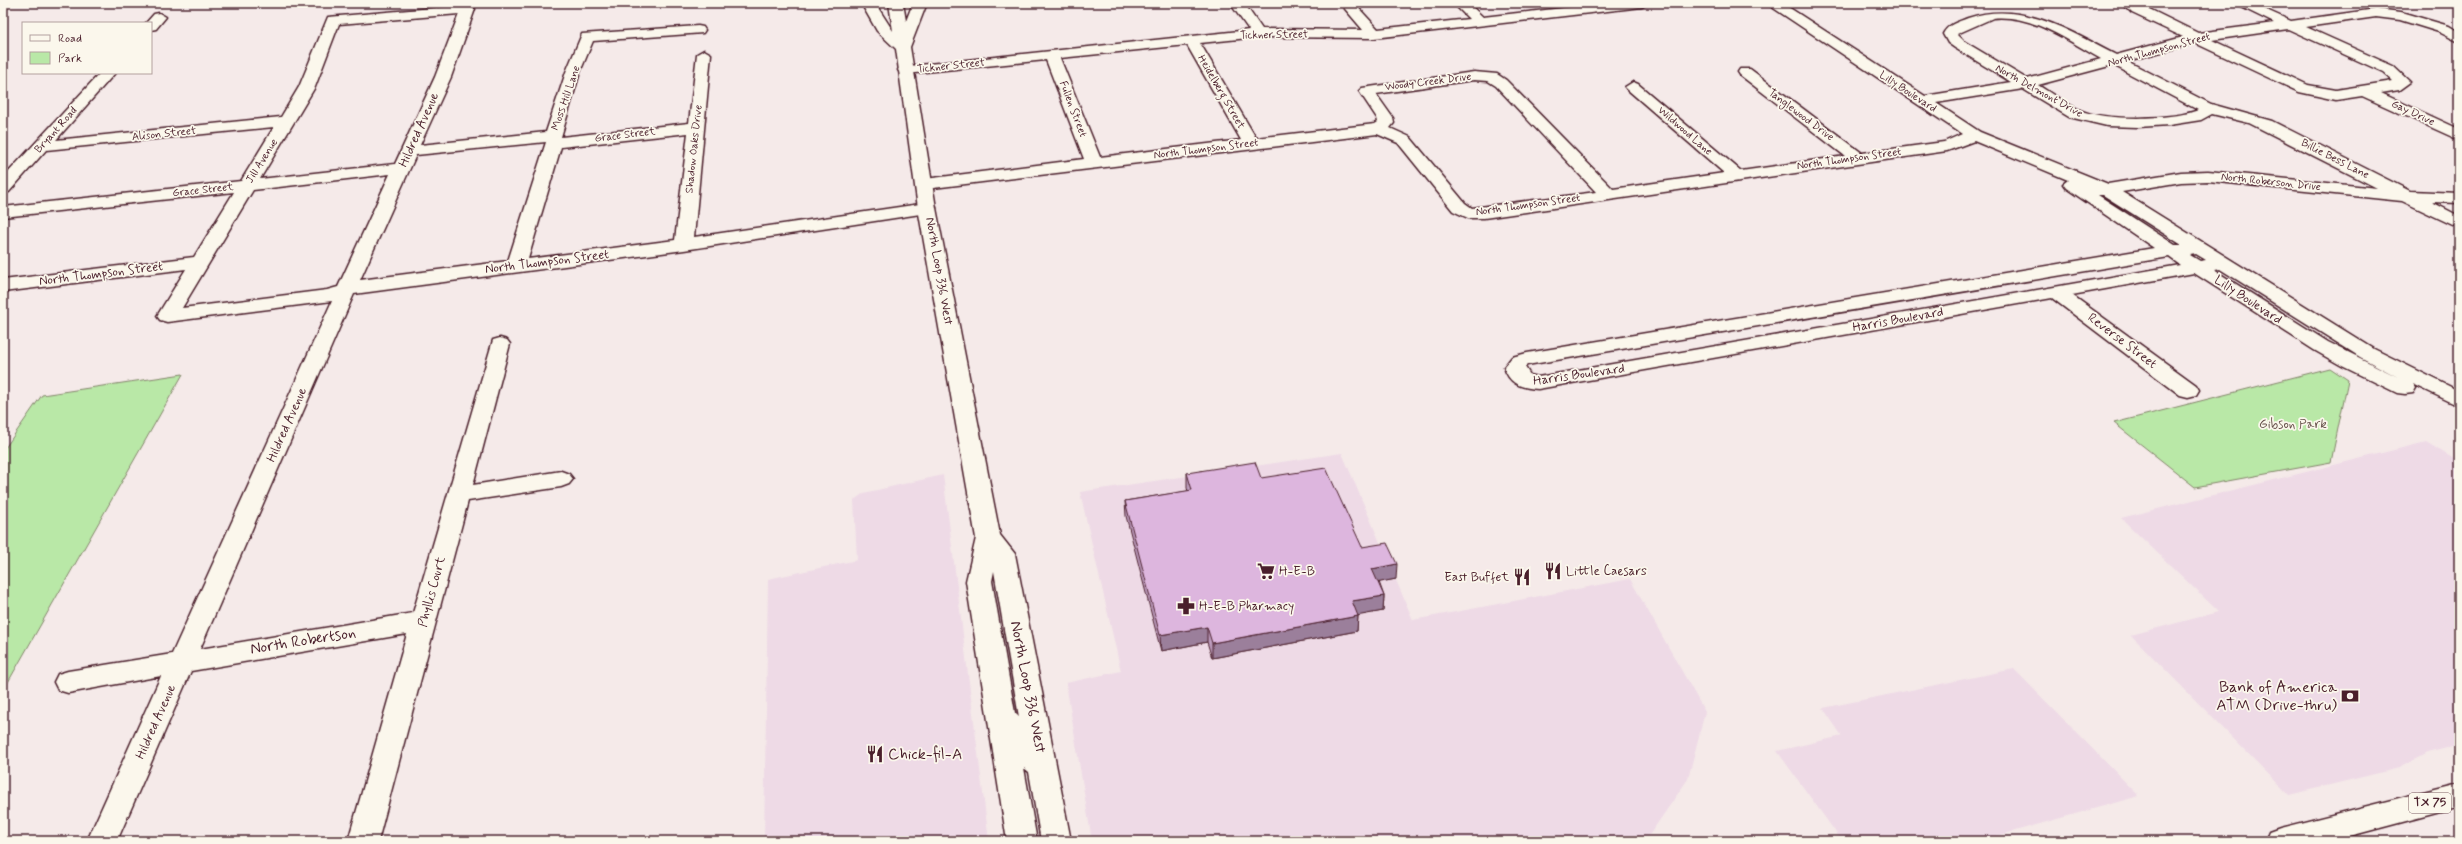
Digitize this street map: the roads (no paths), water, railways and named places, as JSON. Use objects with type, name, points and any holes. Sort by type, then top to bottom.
[{"type":"street","points":[[868,3],[882,28],[902,47],[920,3]]},
{"type":"street","name":"North Loop 336 West","points":[[896,3],[905,70],[925,184],[927,208],[988,538],[979,581],[1000,717],[1022,841]]},
{"type":"street","points":[[1237,3],[1258,33]]},
{"type":"street","points":[[1347,3],[1374,34]]},
{"type":"street","points":[[1460,3],[1480,22]]},
{"type":"street","name":"Tickner Street","points":[[905,70],[1052,56],[1258,33],[1374,34],[1480,22],[1577,6],[1642,3]]},
{"type":"street","name":"Lilly Boulevard","points":[[1773,3],[1974,136],[2106,189],[2198,258],[2348,362],[2385,380],[2459,408]]},
{"type":"street","points":[[2129,3],[2137,10],[2304,89],[2336,95],[2366,92],[2400,86],[2402,82],[2388,69],[2240,3]]},
{"type":"street","name":"North Thompson Street","points":[[1921,101],[2026,84],[2116,61],[2196,38],[2289,24],[2371,8],[2444,29]]},
{"type":"street","name":"Jill Avenue","points":[[167,316],[307,87],[333,20],[468,9]]},
{"type":"street","name":"Hildred Avenue","points":[[102,841],[443,76],[468,9]]},
{"type":"street","name":"Billie Bess Lane","points":[[1950,34],[1952,30],[1988,14],[2007,13],[2036,19],[2206,108],[2254,119],[2266,124],[2459,223]]},
{"type":"street","points":[[2444,29],[2459,30]]},
{"type":"street","points":[[2444,29],[2459,38]]},
{"type":"street","name":"Moss Hill Lane","points":[[516,266],[573,72],[587,37],[698,30]]},
{"type":"street","name":"North Delmont Drive","points":[[1950,34],[1953,40],[1960,45],[2075,114],[2112,122],[2148,123],[2200,115],[2206,112],[2206,108]]},
{"type":"street","name":"Heidelberg Street","points":[[1192,40],[1251,143]]},
{"type":"street","name":"Shadow Oaks Drive","points":[[684,244],[704,54]]},
{"type":"street","name":"Fullen Street","points":[[1052,56],[1094,163]]},
{"type":"street","name":"Tanglewood Drive","points":[[1745,72],[1858,158]]},
{"type":"street","name":"Bryant Road","points":[[3,188],[107,74]]},
{"type":"street","name":"Woody Creek Drive","points":[[1379,129],[1386,123],[1385,117],[1369,98],[1367,92],[1474,76],[1492,77],[1501,83],[1608,194]]},
{"type":"street","name":"Wildwood Lane","points":[[1633,87],[1737,176]]},
{"type":"street","name":"Gay Drive","points":[[2366,92],[2459,135]]},
{"type":"street","name":"Alison Street","points":[[41,146],[287,121]]},
{"type":"street","name":"Grace Street","points":[[3,212],[247,186],[406,160],[553,140],[697,127]]},
{"type":"street","name":"North Thompson Street","points":[[925,184],[1364,129],[1379,129],[1404,140],[1459,207],[1468,213],[1947,146],[1974,136]]},
{"type":"street","name":"Lilly Boulevard","points":[[2050,167],[2084,193],[2174,253]]},
{"type":"street","name":"North Roberson Drive","points":[[2084,193],[2181,177],[2208,176],[2408,196],[2459,198]]},
{"type":"street","name":"North Thompson Street","points":[[167,316],[329,296],[361,286],[684,244],[927,208]]},
{"type":"street","name":"Harris Boulevard","points":[[2198,258],[2056,292],[1538,383],[1524,382],[1516,376],[1514,367],[1519,361],[1534,358],[2151,254],[2174,253],[2198,258],[2221,263]]},
{"type":"street","name":"North Thompson Street","points":[[3,286],[200,262]]},
{"type":"street","name":"Lilly Boulevard","points":[[2221,263],[2367,353],[2459,399]]},
{"type":"street","name":"Reverse Street","points":[[2056,292],[2188,390]]},
{"type":"street","name":"Phyllis Court","points":[[363,841],[500,344]]},
{"type":"street","points":[[458,496],[561,479]]},
{"type":"street","name":"North Loop 336 West","points":[[988,538],[1003,554],[1056,841]]},
{"type":"street","name":"North Robertson","points":[[68,682],[183,661],[424,621]]},
{"type":"street","points":[[986,621],[1002,634],[1012,696],[1021,701],[1031,702]]},
{"type":"street","points":[[1000,717],[1020,735],[1023,748],[1043,768]]},
{"type":"street","name":"TX 75","points":[[2280,841],[2459,795]]},
{"type":"place","name":"H-E-B","points":[[1266,571]]},
{"type":"place","name":"Little Caesars","points":[[1553,571]]},
{"type":"place","name":"East Buffet","points":[[1522,577]]},
{"type":"place","name":"H-E-B Pharmacy","points":[[1186,606]]},
{"type":"place","name":"Bank of America ATM (Drive-thru)","points":[[2350,696]]},
{"type":"place","name":"Chick-fil-A","points":[[875,754]]},
{"type":"park label","name":"Gibson Park","points":[[2293,424]]}]
